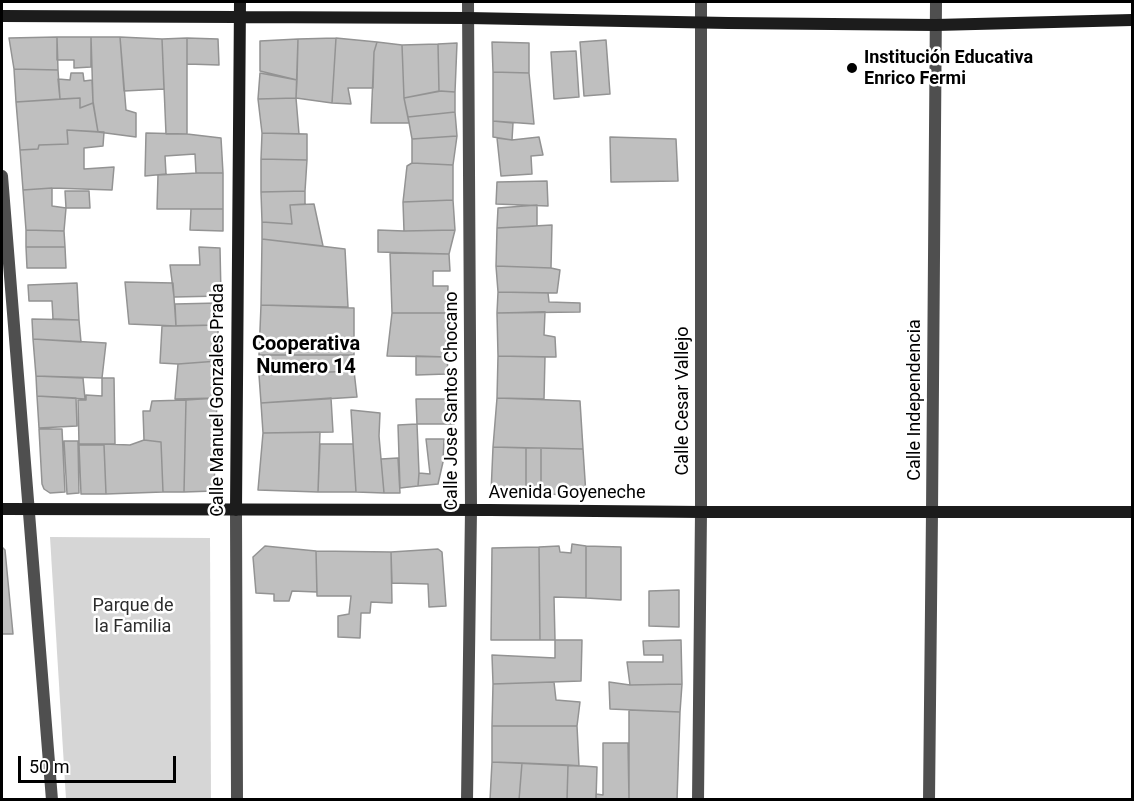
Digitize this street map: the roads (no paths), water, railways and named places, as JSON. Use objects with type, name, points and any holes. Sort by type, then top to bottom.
[{"type":"street","name":"Calle Manuel Gonzales Prada","points":[[237,800],[236,510],[240,2]]},
{"type":"street","name":"Calle Jose Santos Chocano","points":[[467,800],[471,510],[468,2]]},
{"type":"street","name":"Calle Cesar Vallejo","points":[[698,800],[701,512],[701,2]]},
{"type":"street","name":"Calle Independencia","points":[[929,800],[936,2]]},
{"type":"street","points":[[2,16],[468,18],[936,25],[1132,20]]},
{"type":"street","points":[[2,176],[52,800]]},
{"type":"street","name":"Avenida Goyeneche","points":[[2,508],[1132,512]]},
{"type":"place","name":"Institución Educativa Enrico Fermi","points":[[852,68]]},
{"type":"district","name":"Cooperativa Numero 14","points":[[306,356]]},
{"type":"park label","name":"Parque de la Familia","points":[[133,616]]}]
